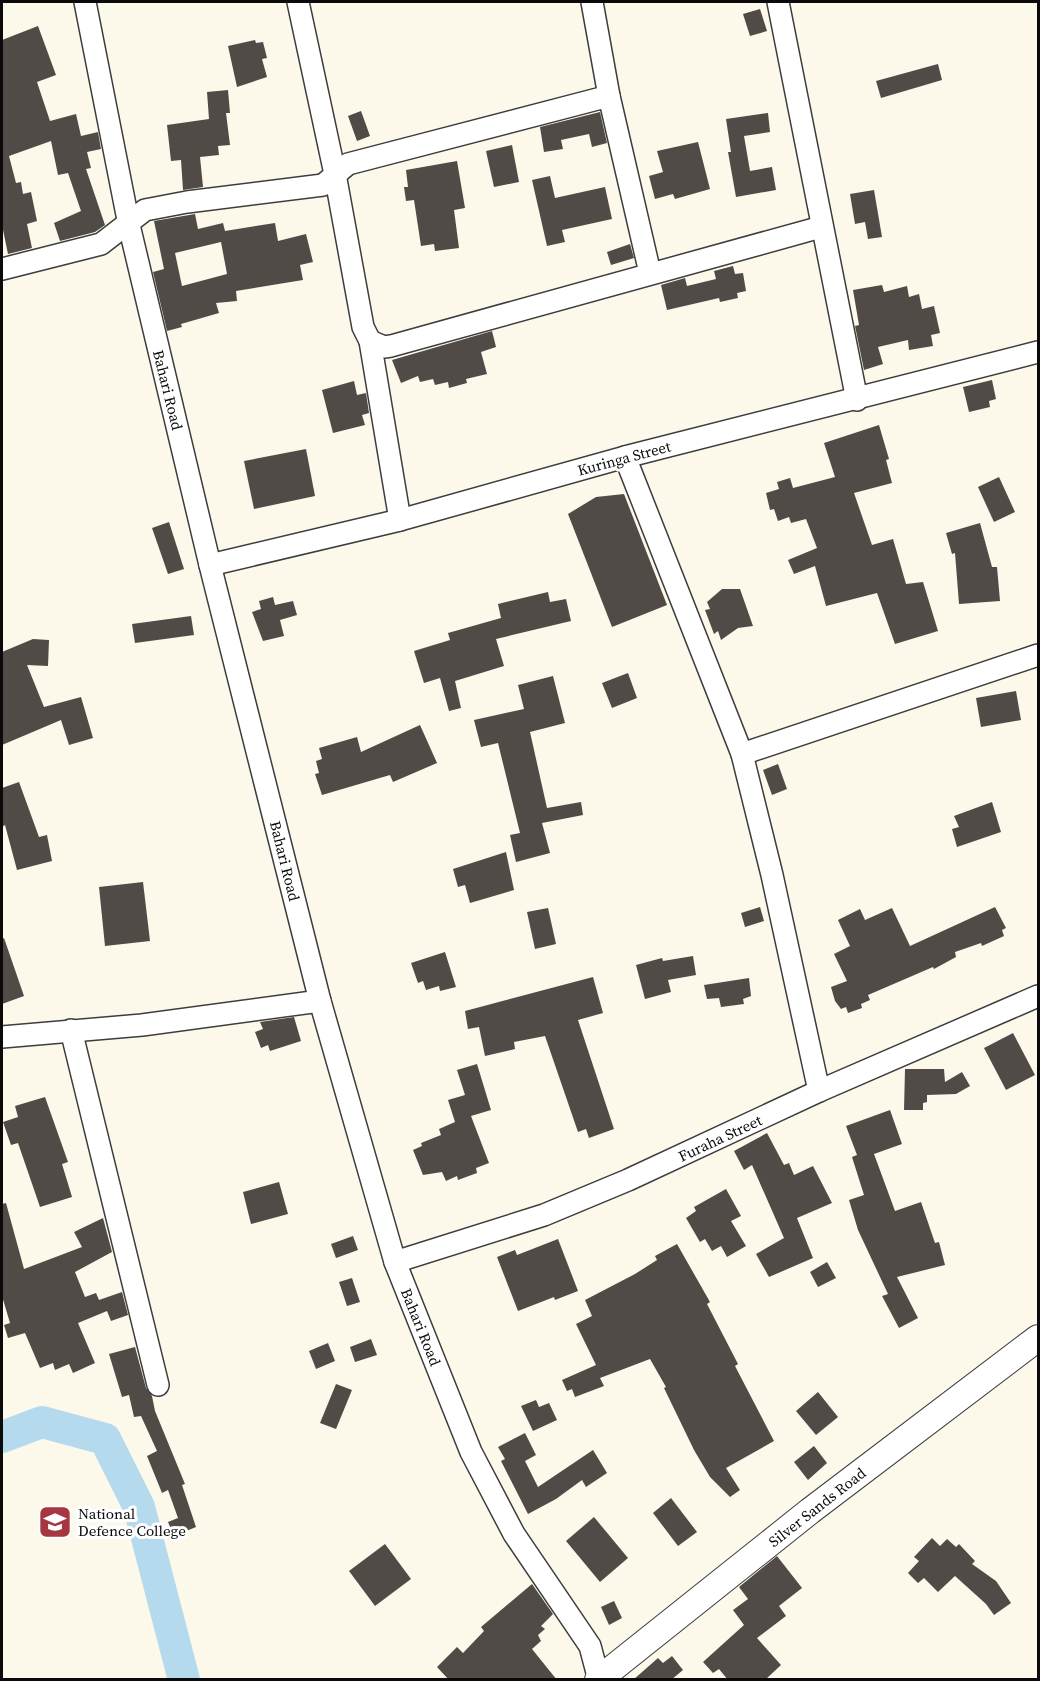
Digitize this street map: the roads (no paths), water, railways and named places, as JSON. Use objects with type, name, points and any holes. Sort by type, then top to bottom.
[{"type":"street","name":"Bahari Road","points":[[85,2],[129,225],[210,565],[320,1001],[395,1262],[471,1452],[514,1534],[590,1646],[599,1679]]},
{"type":"street","points":[[298,2],[335,174],[363,327],[370,340],[400,520]]},
{"type":"street","points":[[592,2],[609,96],[650,273]]},
{"type":"street","points":[[778,2],[857,400]]},
{"type":"street","points":[[2,269],[101,244],[129,225],[145,210],[187,202],[323,185],[348,164],[609,96]]},
{"type":"street","points":[[370,340],[384,347],[391,346],[821,227]]},
{"type":"street","name":"Kuringa Street","points":[[210,565],[400,520],[625,457],[857,400],[1038,352]]},
{"type":"street","points":[[625,457],[742,754],[772,875],[819,1091]]},
{"type":"street","points":[[742,754],[1038,654]]},
{"type":"street","name":"Furaha Street","points":[[395,1262],[544,1215],[628,1180],[819,1091],[1038,996]]},
{"type":"street","points":[[2,1037],[142,1025],[320,1001]]},
{"type":"street","points":[[70,1030],[158,1385]]},
{"type":"street","name":"Silver Sands Road","points":[[599,1679],[810,1511],[1038,1338]]},
{"type":"waterway","points":[[2,1437],[42,1422],[105,1439],[139,1507],[184,1680]]},
{"type":"place","name":"National Defence College","points":[[55,1522]]}]
